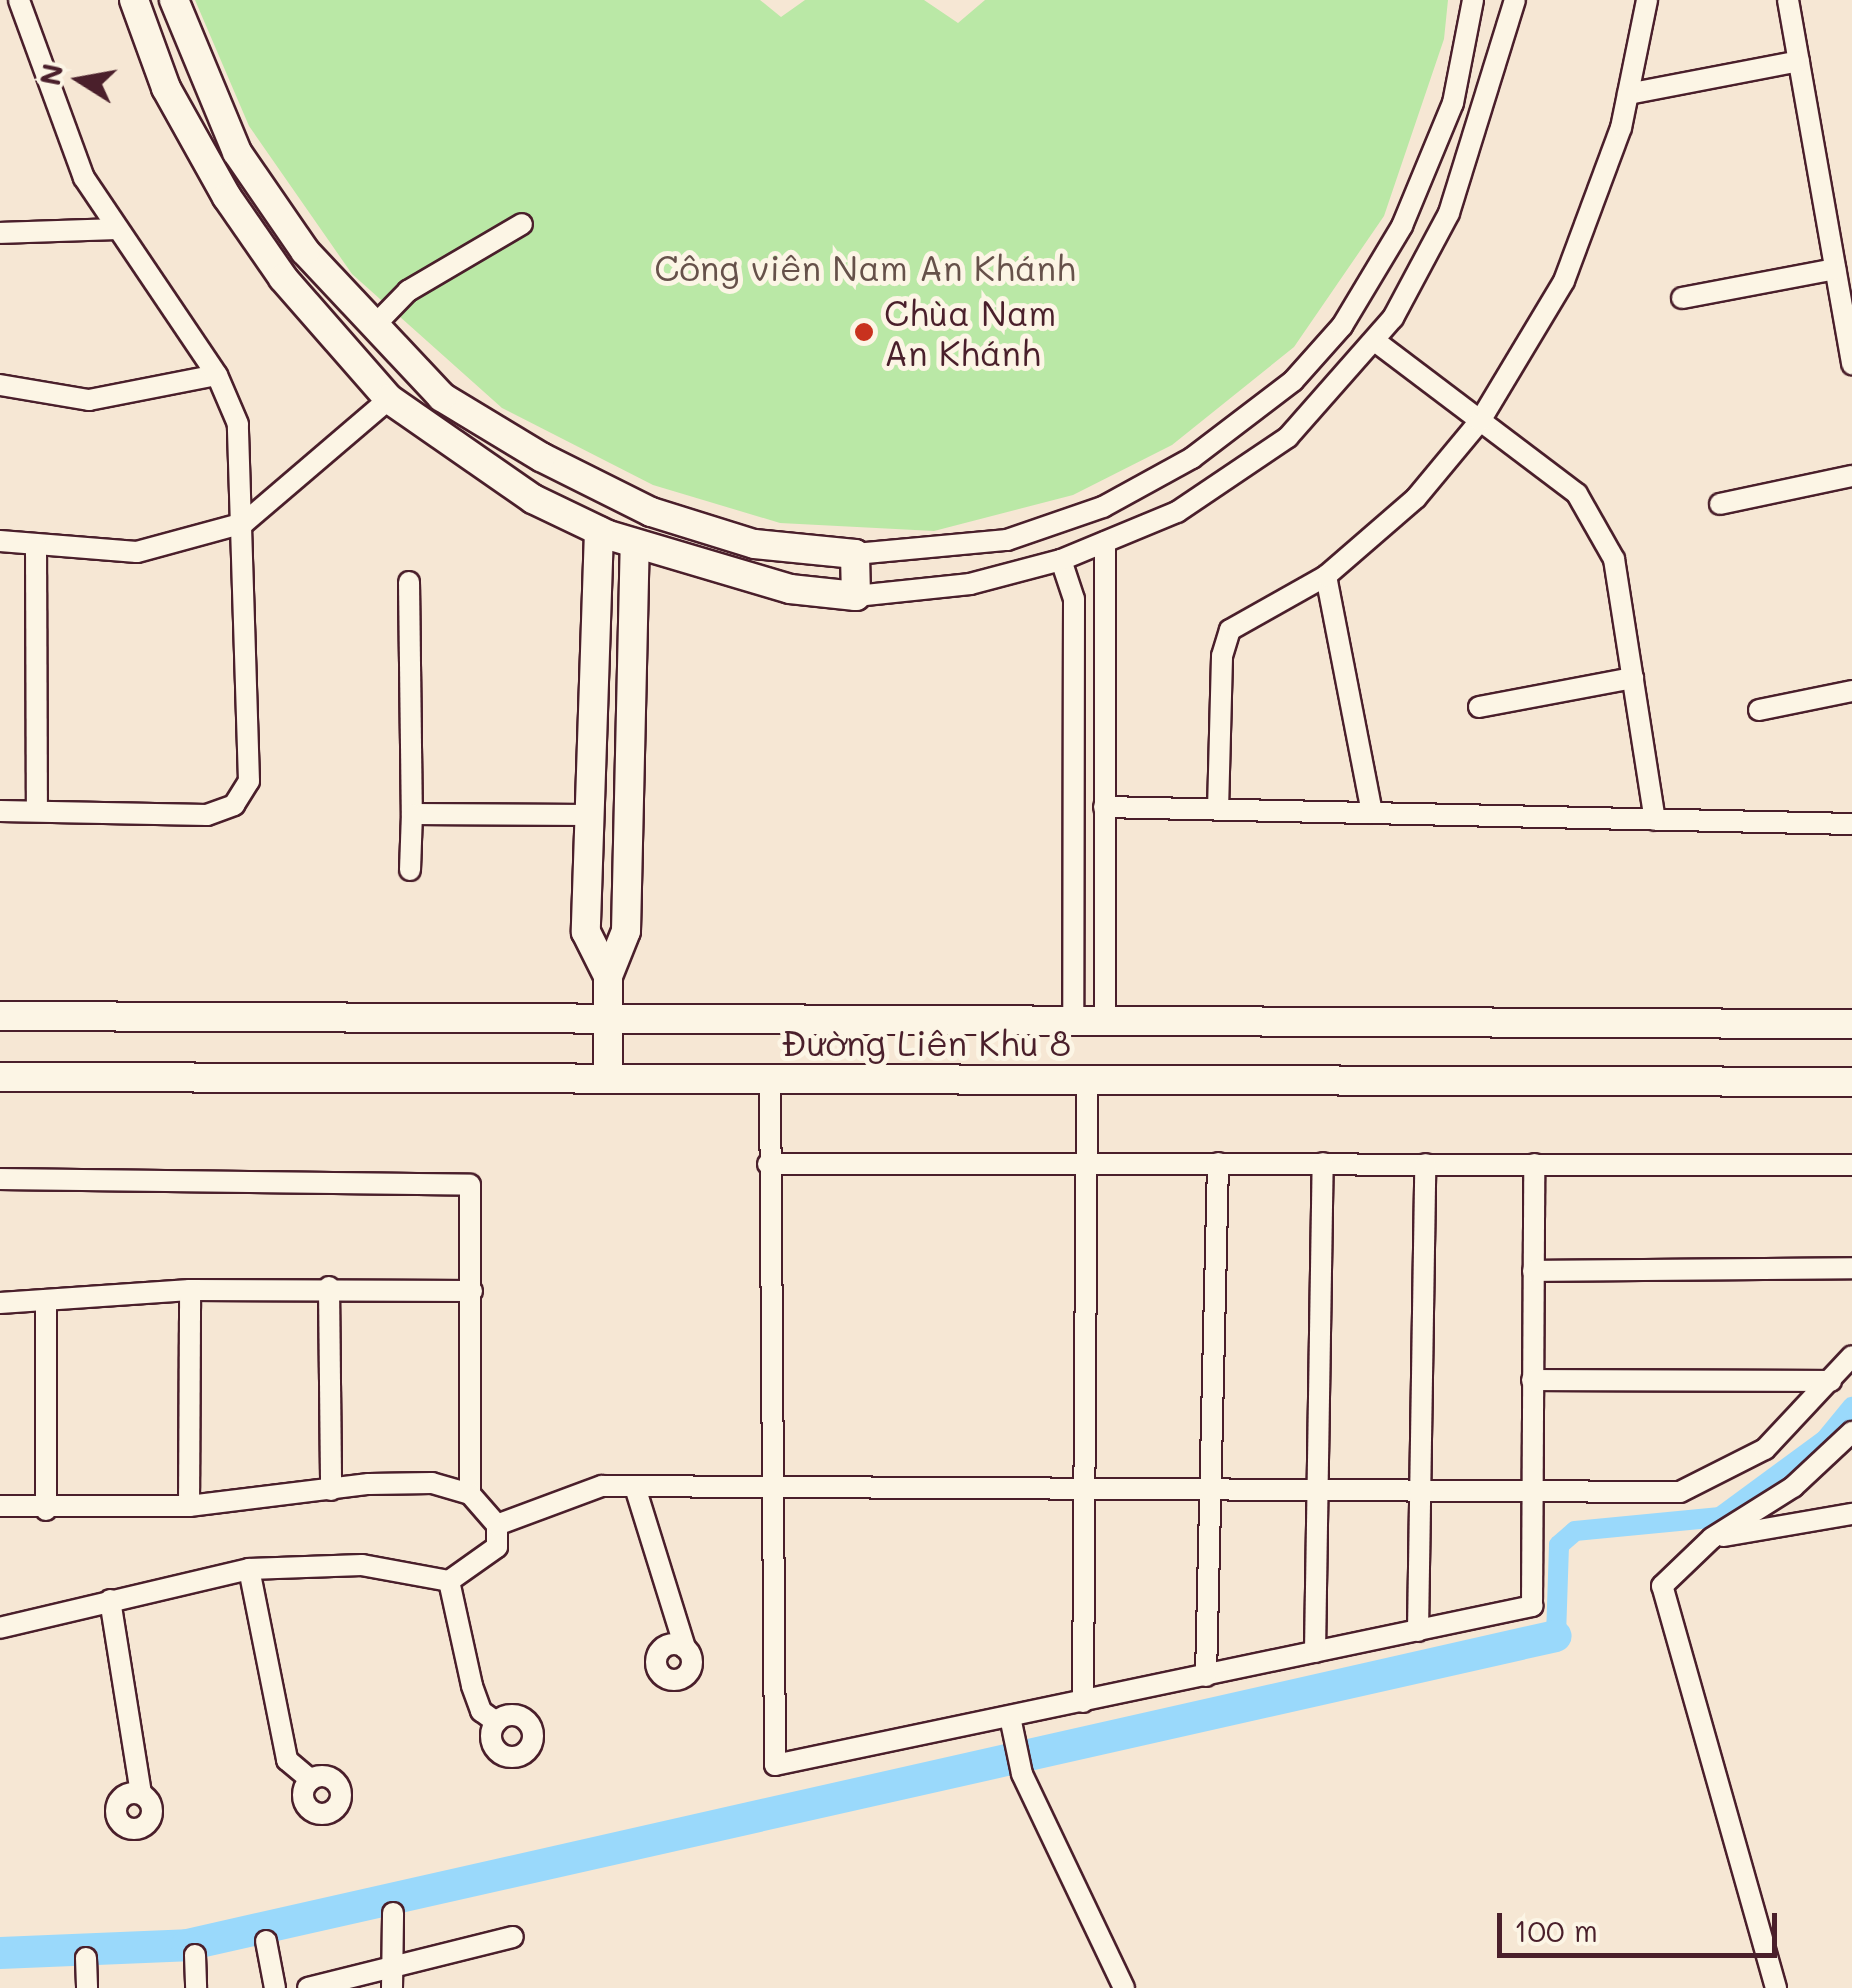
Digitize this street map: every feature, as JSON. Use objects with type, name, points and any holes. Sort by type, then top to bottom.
[{"type":"street","points":[[0,811],[207,815],[234,805],[249,781],[238,424],[217,375],[84,178],[19,0]]},
{"type":"street","points":[[134,0],[166,88],[227,196],[283,278],[390,400],[533,499],[598,531],[790,588],[856,596],[970,584],[1061,560],[1177,512],[1288,437],[1375,341],[1450,213],[1515,0]]},
{"type":"street","points":[[174,0],[182,34],[237,152],[305,251],[442,396],[541,457],[650,512],[754,544],[855,554],[1007,540],[1103,506],[1192,458],[1293,381],[1342,326],[1402,226],[1453,103],[1473,0]]},
{"type":"street","points":[[1218,810],[1222,656],[1230,630],[1326,576],[1416,498],[1480,420],[1564,281],[1628,94],[1647,0]]},
{"type":"street","points":[[1788,0],[1852,364]]},
{"type":"street","points":[[1628,94],[1798,61]]},
{"type":"street","points":[[374,326],[408,292],[522,224]]},
{"type":"street","points":[[0,233],[116,229]]},
{"type":"street","points":[[1682,298],[1835,269]]},
{"type":"street","points":[[1375,341],[1577,494],[1614,559],[1655,820]]},
{"type":"street","points":[[0,385],[89,400],[217,375]]},
{"type":"street","points":[[0,541],[36,547],[136,552],[244,523],[390,400]]},
{"type":"street","points":[[1720,504],[1852,476]]},
{"type":"street","points":[[598,531],[586,932],[608,976]]},
{"type":"street","points":[[1105,1020],[1106,542]]},
{"type":"street","points":[[608,1078],[608,976],[626,932],[636,544]]},
{"type":"street","points":[[36,547],[38,811]]},
{"type":"street","points":[[855,554],[856,596]]},
{"type":"street","points":[[1061,560],[1074,599],[1074,1020]]},
{"type":"street","points":[[1326,576],[1372,813]]},
{"type":"street","points":[[408,582],[410,870]]},
{"type":"street","points":[[597,584],[634,587]]},
{"type":"street","points":[[1479,707],[1633,678]]},
{"type":"street","points":[[1758,710],[1852,691]]},
{"type":"street","points":[[591,722],[630,724]]},
{"type":"street","points":[[1074,728],[1105,730]]},
{"type":"street","points":[[1104,807],[1852,824]]},
{"type":"street","points":[[412,814],[588,816]]},
{"type":"street","name":"Đường Liên Khu 8","points":[[0,1016],[1852,1024]]},
{"type":"street","name":"Đường Liên Khu 8","points":[[0,1077],[1852,1082]]},
{"type":"street","points":[[1083,1702],[1090,1162],[1087,1078]]},
{"type":"street","points":[[770,1080],[775,1766],[1532,1606],[1534,1164]]},
{"type":"street","points":[[1206,1676],[1218,1163]]},
{"type":"street","points":[[1315,1652],[1323,1163]]},
{"type":"street","points":[[768,1164],[1852,1165]]},
{"type":"street","points":[[1418,1630],[1426,1164]]},
{"type":"street","points":[[0,1179],[460,1180],[473,1195],[470,1494]]},
{"type":"street","points":[[1533,1271],[1852,1268]]},
{"type":"street","points":[[0,1304],[190,1290],[328,1287],[472,1291]]},
{"type":"street","points":[[328,1287],[331,1490]]},
{"type":"street","points":[[189,1506],[190,1290]]},
{"type":"street","points":[[46,1303],[46,1510]]},
{"type":"street","points":[[498,1524],[602,1486],[1531,1496],[1680,1492],[1765,1449],[1852,1356]]},
{"type":"street","points":[[1532,1380],[1831,1381]]},
{"type":"street","points":[[1776,1988],[1662,1586],[1712,1538],[1794,1487],[1852,1432]]},
{"type":"street","points":[[0,1506],[46,1510],[189,1506],[432,1483],[470,1494],[498,1524],[497,1548],[449,1581],[362,1565],[250,1569],[0,1628]]},
{"type":"street","points":[[635,1487],[685,1648]]},
{"type":"street","points":[[1712,1538],[1852,1514]]},
{"type":"street","points":[[250,1569],[286,1760],[311,1780]]},
{"type":"street","points":[[449,1581],[472,1686],[482,1711],[496,1722]]},
{"type":"street","points":[[110,1600],[141,1794]]},
{"type":"street","points":[[1011,1718],[1022,1772],[1124,1988]]},
{"type":"street","points":[[392,1980],[393,1912]]},
{"type":"street","points":[[308,1988],[392,1980],[513,1936]]},
{"type":"street","points":[[266,1941],[275,1988]]},
{"type":"street","points":[[195,1955],[196,1988]]},
{"type":"street","points":[[86,1958],[87,1988]]},
{"type":"green space","name":"Công viên Nam An Khánh","points":[[195,0],[760,0],[781,17],[805,0],[924,0],[958,23],[985,0],[1448,0],[1444,39],[1384,216],[1294,347],[1172,445],[1073,495],[934,531],[780,523],[653,485],[502,408],[352,274],[249,126]]},
{"type":"waterway","points":[[1556,1636],[1559,1545],[1575,1531],[1720,1517],[1825,1440],[1852,1407]]},
{"type":"waterway","points":[[0,1953],[187,1945],[1556,1636]]},
{"type":"place","name":"Chùa Nam An Khánh","points":[[864,332]]}]
